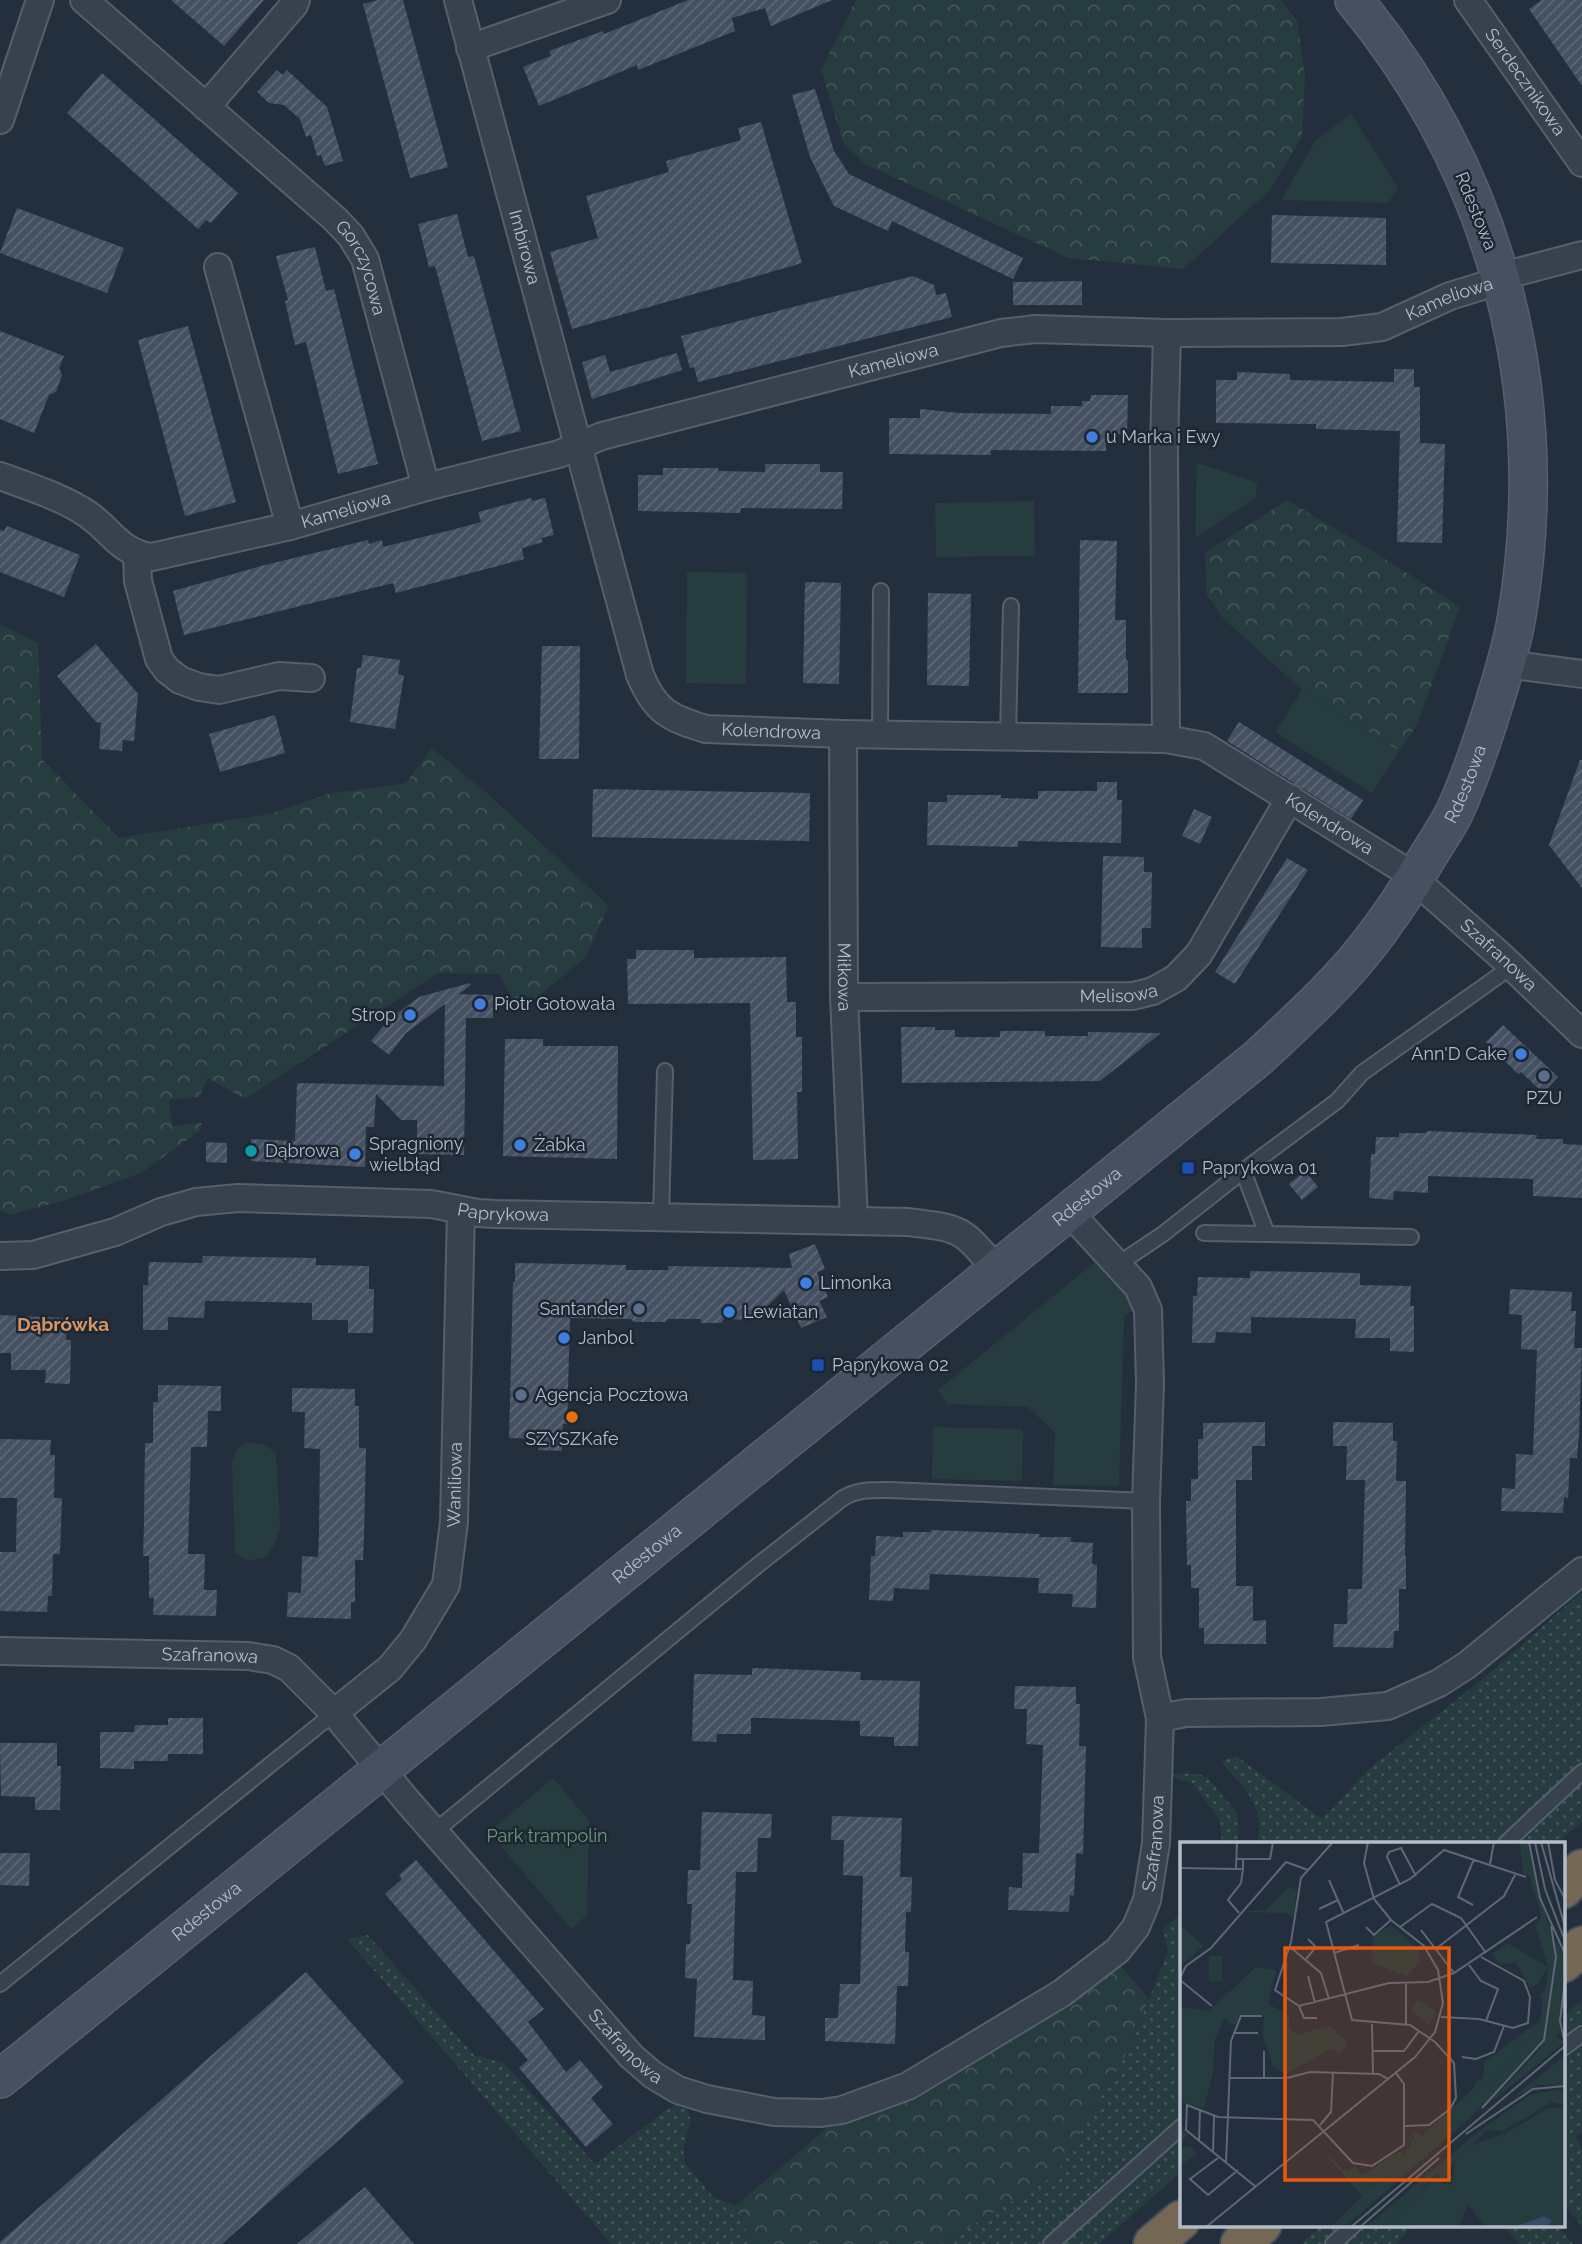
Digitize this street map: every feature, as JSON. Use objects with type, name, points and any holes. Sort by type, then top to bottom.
[{"type":"highway","points":[[1564,1888],[1582,1870]]},
{"type":"highway","points":[[1564,1894],[1582,1879]]},
{"type":"highway","points":[[1564,1962],[1582,1946]]},
{"type":"highway","points":[[1153,2244],[1180,2221]]},
{"type":"highway","points":[[1240,2244],[1261,2226]]},
{"type":"street","points":[[0,120],[40,0]]},
{"type":"street","name":"Gorczycowa","points":[[84,0],[335,219],[351,236],[365,258],[426,487]]},
{"type":"street","points":[[205,107],[296,0]]},
{"type":"street","name":"Imbirowa","points":[[458,0],[579,445]]},
{"type":"street","points":[[470,48],[607,0]]},
{"type":"street","name":"Rdestowa","points":[[0,2079],[1249,1065],[1356,960],[1415,879],[1454,813],[1483,740],[1517,616],[1527,530],[1524,389],[1513,320],[1479,211],[1438,122],[1381,33],[1353,0]]},
{"type":"street","name":"Serdecznikowa","points":[[1468,0],[1582,163]]},
{"type":"street","name":"Kameliowa","points":[[131,551],[152,557],[290,526],[426,487],[559,454],[602,436],[1001,333],[1035,329],[1167,333],[1342,332],[1382,327],[1446,298],[1502,278],[1582,255]]},
{"type":"street","name":"Kameliowa","points":[[218,267],[290,526]]},
{"type":"street","points":[[1166,739],[1164,447],[1167,333]]},
{"type":"street","name":"Kolendrowa","points":[[579,445],[640,675],[649,697],[663,711],[685,723],[706,729],[844,734],[1166,739],[1204,746],[1377,851],[1415,879]]},
{"type":"street","points":[[0,476],[81,510],[99,521],[131,551],[159,659],[167,670],[180,680],[219,691],[279,676],[311,678]]},
{"type":"street","points":[[1506,664],[1582,674]]},
{"type":"street","name":"Miłkowa","points":[[844,734],[844,997],[854,1220]]},
{"type":"street","name":"Melisowa","points":[[844,997],[1133,996],[1153,991],[1176,978],[1199,954],[1290,798]]},
{"type":"street","name":"Szafranowa","points":[[1415,879],[1451,909],[1582,1034]]},
{"type":"street","name":"Paprykowa","points":[[0,1256],[33,1255],[116,1232],[161,1212],[196,1202],[238,1198],[431,1204],[495,1214],[908,1222],[950,1227],[970,1238],[996,1270]]},
{"type":"street","name":"Waniliowa","points":[[334,1713],[390,1668],[413,1640],[446,1585],[454,1522],[461,1210]]},
{"type":"street","name":"Szafranowa","points":[[0,1651],[248,1656],[273,1660],[289,1668],[334,1713],[381,1771],[631,2056],[653,2075],[678,2090],[707,2099],[740,2107],[797,2113],[842,2110],[878,2098],[920,2080],[1062,1993],[1118,1950],[1136,1927],[1147,1900],[1156,1843],[1160,1718],[1147,1657],[1146,1500],[1150,1384],[1148,1310],[1138,1287],[1069,1212]]},
{"type":"street","points":[[1160,1718],[1186,1713],[1321,1712],[1388,1706],[1439,1683],[1467,1665],[1582,1571]]},
{"type":"lane","points":[[880,734],[881,591]]},
{"type":"lane","points":[[1008,736],[1012,606]]},
{"type":"lane","points":[[1116,1265],[1163,1234],[1337,1101],[1362,1073],[1511,967]]},
{"type":"lane","points":[[661,1216],[664,1071]]},
{"type":"lane","points":[[1243,1171],[1267,1234]]},
{"type":"lane","points":[[1204,1233],[1411,1237]]},
{"type":"lane","points":[[434,1832],[753,1569],[853,1492],[890,1490],[1146,1500]]},
{"type":"lane","points":[[0,1984],[334,1713]]},
{"type":"lane","points":[[1507,1842],[1582,1772]]},
{"type":"lane","points":[[1564,2047],[1582,2034]]},
{"type":"lane","points":[[1051,2244],[1180,2128]]},
{"type":"lane","points":[[1333,2244],[1352,2226]]},
{"type":"green space","points":[[856,0],[1281,0],[1297,20],[1305,76],[1302,137],[1270,190],[1183,269],[1068,258],[865,164],[843,142],[821,70]]},
{"type":"green space","points":[[1351,113],[1398,188],[1388,203],[1281,200],[1316,140]]},
{"type":"green space","points":[[1197,463],[1257,482],[1256,498],[1195,538]]},
{"type":"green space","points":[[1287,500],[1460,607],[1417,725],[1399,751],[1302,690],[1223,618],[1207,595],[1205,553]]},
{"type":"green space","points":[[1034,501],[1035,556],[936,557],[935,503]]},
{"type":"green space","points":[[687,572],[747,573],[746,684],[686,683]]},
{"type":"green space","points":[[0,624],[38,643],[42,759],[119,838],[269,814],[328,794],[406,783],[432,748],[489,795],[609,906],[585,958],[519,1012],[499,974],[438,973],[245,1099],[208,1078],[199,1097],[169,1100],[172,1126],[202,1123],[201,1130],[141,1173],[63,1201],[10,1215],[0,1210]]},
{"type":"green space","points":[[1302,690],[1399,751],[1372,793],[1275,732]]},
{"type":"green space","points":[[1095,1262],[1138,1307],[1124,1316],[1119,1486],[1053,1485],[1055,1433],[1028,1407],[947,1404],[938,1390]]},
{"type":"green space","points":[[933,1427],[1023,1429],[1022,1481],[932,1479]]},
{"type":"green space","points":[[247,1442],[264,1444],[276,1453],[280,1527],[275,1544],[266,1557],[248,1561],[235,1553],[232,1464],[236,1450]]},
{"type":"green space","points":[[1582,1592],[1582,1822],[1558,1842],[1258,1842],[1257,1811],[1244,1788],[1221,1762],[1236,1756],[1322,1819],[1369,1769],[1484,1678]]},
{"type":"green space","points":[[1168,1773],[1207,1777],[1237,1813],[1238,1842],[1222,1842],[1220,1820],[1192,1783],[1168,1776]]},
{"type":"green space","name":"Park trampolin","points":[[553,1778],[589,1821],[587,1915],[571,1929],[489,1832]]},
{"type":"green space","points":[[1180,1914],[1180,2173],[1099,2244],[941,2244],[1056,2174],[1129,2048],[1168,1952],[1163,1930]]},
{"type":"green space","points":[[368,1935],[474,2055],[504,2063],[595,2164],[675,2105],[687,2109],[691,2121],[683,2148],[685,2163],[712,2196],[735,2206],[755,2244],[611,2244],[347,1939]]},
{"type":"green space","points":[[1120,1965],[1149,1999],[1129,2048],[1056,2175],[941,2244],[755,2244],[735,2206],[832,2124],[894,2107],[1012,2039]]},
{"type":"green space","points":[[1582,2000],[1582,2132],[1576,2138],[1582,2150],[1582,2226],[1564,2204],[1564,2016]]},
{"type":"green space","points":[[1322,2226],[1412,2226],[1396,2244],[1300,2244]]},
{"type":"green space","points":[[1504,2226],[1558,2226],[1573,2244],[1520,2244]]},
{"type":"building","points":[[171,0],[264,0],[224,46]]},
{"type":"building","points":[[378,0],[403,0],[448,167],[410,178],[363,4]]},
{"type":"building","points":[[688,0],[832,0],[771,26],[765,8],[732,18],[735,31],[638,70],[637,65],[539,106],[523,67],[551,56],[549,51],[603,31],[604,34]]},
{"type":"building","points":[[1542,0],[1582,0],[1582,86],[1529,9]]},
{"type":"building","points":[[277,70],[283,75],[287,70],[327,107],[343,161],[325,166],[321,155],[317,156],[311,135],[306,137],[300,119],[284,105],[269,103],[257,92]]},
{"type":"building","points":[[102,73],[238,193],[211,223],[206,220],[198,229],[67,113]]},
{"type":"building","points":[[815,89],[834,151],[849,174],[1023,258],[1013,279],[892,221],[888,231],[834,206],[810,157],[792,95]]},
{"type":"building","points":[[761,122],[802,263],[572,329],[550,252],[598,238],[586,196],[669,172],[666,161],[741,140],[738,128]]},
{"type":"building","points":[[17,208],[124,248],[107,293],[0,253]]},
{"type":"building","points":[[457,214],[468,257],[474,256],[521,431],[482,441],[435,266],[429,267],[418,224]]},
{"type":"building","points":[[1272,215],[1386,218],[1386,265],[1271,263]]},
{"type":"building","points":[[315,247],[326,291],[334,289],[378,464],[338,474],[306,342],[295,345],[285,301],[288,300],[276,256]]},
{"type":"building","points":[[913,276],[934,285],[936,295],[946,293],[952,317],[698,382],[694,367],[690,368],[681,336]]},
{"type":"building","points":[[1082,281],[1082,305],[1013,305],[1013,282]]},
{"type":"building","points":[[188,326],[236,502],[185,516],[138,340]]},
{"type":"building","points":[[0,331],[64,356],[59,368],[62,375],[56,392],[49,395],[34,433],[0,419]]},
{"type":"building","points":[[677,353],[682,370],[592,399],[582,362],[605,355],[610,372]]},
{"type":"building","points":[[1394,369],[1414,369],[1414,387],[1420,387],[1420,443],[1445,444],[1442,543],[1397,542],[1400,431],[1316,429],[1316,424],[1216,423],[1216,380],[1237,380],[1237,372],[1290,374],[1290,380],[1394,382]]},
{"type":"building","points":[[1091,395],[1128,395],[1127,434],[1106,434],[1106,451],[991,450],[991,455],[889,454],[889,418],[920,418],[920,409],[960,413],[1051,414],[1051,406],[1082,406],[1082,401],[1090,401]]},
{"type":"building","points":[[765,464],[820,464],[820,472],[843,472],[842,509],[741,508],[740,513],[638,511],[638,475],[663,475],[663,468],[718,468],[718,471],[765,472]]},
{"type":"building","points":[[531,498],[532,501],[545,498],[554,535],[541,538],[543,542],[522,548],[524,559],[396,593],[393,583],[184,635],[173,591],[368,540],[369,544],[382,540],[383,547],[459,528],[481,522],[478,512]]},
{"type":"building","points":[[7,526],[80,555],[64,597],[0,572],[0,530],[4,531]]},
{"type":"building","points":[[1080,540],[1117,541],[1115,620],[1126,620],[1128,693],[1078,693]]},
{"type":"building","points":[[805,582],[841,583],[839,684],[803,683]]},
{"type":"building","points":[[928,593],[971,594],[969,686],[927,685]]},
{"type":"building","points":[[96,644],[138,694],[134,741],[123,740],[122,751],[99,749],[101,723],[96,722],[57,676]]},
{"type":"building","points":[[542,646],[580,646],[579,759],[539,759]]},
{"type":"building","points":[[363,655],[400,660],[398,674],[404,676],[395,729],[350,722],[357,668],[361,668]]},
{"type":"building","points":[[275,715],[285,753],[220,772],[209,734]]},
{"type":"building","points":[[1239,722],[1363,800],[1351,819],[1227,741]]},
{"type":"building","points":[[1582,760],[1582,888],[1549,845]]},
{"type":"building","points":[[1097,782],[1117,782],[1117,800],[1122,800],[1121,843],[1018,841],[1018,847],[927,845],[928,802],[947,802],[947,795],[1001,795],[1001,798],[1038,799],[1038,791],[1097,791]]},
{"type":"building","points":[[593,789],[810,793],[809,841],[592,837]]},
{"type":"building","points":[[1194,809],[1212,817],[1200,844],[1182,836]]},
{"type":"building","points":[[1103,856],[1144,857],[1144,872],[1152,872],[1151,928],[1142,928],[1142,948],[1101,947]]},
{"type":"building","points":[[1287,858],[1308,870],[1235,984],[1215,972]]},
{"type":"building","points":[[636,950],[694,950],[694,958],[786,957],[787,1002],[796,1002],[796,1037],[802,1037],[802,1092],[797,1092],[798,1159],[753,1160],[750,1003],[628,1004],[627,959],[636,959]]},
{"type":"building","points":[[470,983],[471,985],[459,994],[493,995],[493,1018],[466,1018],[464,1155],[417,1154],[417,1120],[401,1120],[376,1094],[374,1127],[366,1127],[365,1167],[251,1161],[251,1139],[295,1141],[297,1083],[444,1086],[445,1004],[406,1033],[389,1055],[371,1041],[388,1020],[419,997]]},
{"type":"building","points":[[1503,1025],[1558,1077],[1543,1093],[1521,1072],[1518,1074],[1486,1042]]},
{"type":"building","points":[[901,1027],[955,1030],[955,1037],[1000,1037],[1000,1031],[1045,1031],[1045,1036],[1088,1036],[1088,1032],[1161,1033],[1100,1081],[902,1083]]},
{"type":"building","points":[[505,1039],[543,1039],[543,1046],[618,1046],[617,1159],[503,1156]]},
{"type":"building","points":[[1427,1131],[1537,1135],[1536,1139],[1563,1139],[1563,1144],[1582,1145],[1582,1198],[1533,1196],[1533,1179],[1428,1176],[1428,1193],[1394,1191],[1393,1200],[1369,1198],[1371,1154],[1375,1154],[1376,1137],[1399,1137],[1399,1133]]},
{"type":"building","points":[[206,1142],[227,1143],[227,1163],[206,1162]]},
{"type":"building","points":[[1305,1171],[1318,1187],[1302,1200],[1289,1184]]},
{"type":"building","points":[[815,1244],[825,1269],[817,1272],[828,1297],[819,1301],[827,1317],[801,1328],[784,1290],[753,1320],[724,1319],[721,1323],[701,1323],[701,1319],[634,1322],[631,1319],[570,1318],[567,1424],[563,1424],[562,1451],[538,1450],[538,1439],[509,1438],[515,1263],[626,1265],[626,1270],[668,1270],[668,1266],[792,1268],[789,1254]]},
{"type":"building","points":[[203,1256],[316,1258],[316,1265],[369,1266],[369,1289],[374,1289],[373,1333],[348,1333],[348,1320],[312,1320],[312,1303],[216,1301],[205,1301],[204,1318],[168,1317],[168,1330],[143,1330],[143,1285],[148,1285],[149,1262],[202,1263]]},
{"type":"building","points":[[1250,1271],[1360,1273],[1360,1285],[1411,1286],[1414,1352],[1390,1351],[1390,1338],[1355,1338],[1356,1319],[1251,1317],[1251,1333],[1216,1332],[1215,1343],[1192,1343],[1193,1296],[1197,1296],[1198,1277],[1250,1278]]},
{"type":"building","points":[[1510,1289],[1572,1292],[1571,1311],[1576,1311],[1574,1348],[1582,1348],[1579,1435],[1577,1458],[1570,1458],[1568,1498],[1564,1497],[1563,1513],[1501,1511],[1502,1488],[1515,1489],[1516,1454],[1533,1455],[1537,1350],[1521,1349],[1522,1315],[1509,1314]]},
{"type":"building","points":[[0,1315],[67,1318],[66,1340],[71,1340],[70,1384],[45,1383],[46,1370],[11,1370],[11,1353],[0,1353]]},
{"type":"building","points":[[158,1385],[221,1386],[221,1411],[208,1411],[207,1447],[191,1447],[188,1554],[205,1554],[204,1590],[217,1590],[216,1616],[153,1615],[154,1598],[149,1598],[149,1556],[143,1556],[145,1443],[153,1443],[153,1402],[158,1402]]},
{"type":"building","points":[[292,1388],[355,1389],[355,1406],[359,1406],[359,1448],[366,1448],[363,1560],[355,1560],[355,1602],[351,1602],[351,1619],[287,1617],[288,1592],[301,1593],[302,1556],[318,1557],[319,1534],[320,1449],[304,1448],[305,1412],[292,1412]]},
{"type":"building","points":[[1265,1422],[1265,1446],[1252,1446],[1252,1480],[1236,1480],[1236,1586],[1253,1586],[1253,1621],[1266,1620],[1266,1644],[1204,1644],[1204,1628],[1199,1628],[1199,1588],[1191,1588],[1191,1565],[1187,1565],[1186,1501],[1191,1501],[1191,1479],[1198,1479],[1198,1439],[1203,1439],[1203,1423]]},
{"type":"building","points":[[1333,1422],[1393,1423],[1393,1441],[1397,1441],[1396,1481],[1406,1481],[1406,1589],[1399,1589],[1399,1631],[1394,1631],[1393,1648],[1333,1647],[1334,1624],[1347,1624],[1348,1589],[1362,1589],[1365,1480],[1346,1480],[1347,1446],[1333,1446]]},
{"type":"building","points":[[0,1439],[51,1440],[50,1455],[55,1455],[54,1498],[62,1498],[60,1554],[53,1554],[52,1596],[48,1596],[47,1612],[0,1611],[0,1552],[16,1552],[17,1498],[0,1498]]},
{"type":"building","points":[[931,1530],[1040,1534],[1039,1537],[1071,1537],[1071,1542],[1093,1543],[1092,1564],[1097,1565],[1096,1608],[1072,1607],[1073,1594],[1038,1593],[1039,1578],[930,1574],[929,1590],[894,1588],[893,1601],[869,1600],[871,1556],[875,1556],[876,1536],[903,1537],[903,1532]]},
{"type":"building","points":[[752,1668],[861,1672],[860,1680],[920,1681],[918,1746],[894,1746],[894,1737],[860,1736],[860,1721],[764,1718],[751,1718],[751,1734],[717,1734],[716,1742],[692,1741],[694,1674],[752,1675]]},
{"type":"building","points":[[1015,1686],[1076,1687],[1076,1704],[1080,1704],[1079,1746],[1086,1746],[1083,1854],[1076,1853],[1074,1896],[1070,1895],[1069,1912],[1008,1910],[1009,1887],[1022,1888],[1023,1853],[1039,1853],[1043,1745],[1026,1744],[1027,1709],[1014,1709]]},
{"type":"building","points":[[168,1718],[203,1718],[203,1754],[168,1754],[168,1761],[134,1761],[134,1769],[100,1768],[100,1732],[134,1732],[135,1725],[168,1725]]},
{"type":"building","points":[[0,1743],[57,1743],[57,1766],[61,1766],[60,1810],[35,1810],[35,1797],[1,1796]]},
{"type":"building","points":[[702,1812],[772,1814],[771,1838],[758,1838],[757,1872],[736,1872],[733,1980],[753,1981],[752,2015],[765,2016],[765,2040],[694,2037],[697,1979],[685,1978],[686,1944],[690,1944],[692,1904],[687,1904],[688,1870],[700,1870]]},
{"type":"building","points":[[832,1816],[902,1818],[900,1877],[912,1877],[911,1912],[906,1912],[908,1986],[897,1986],[895,2044],[825,2041],[825,2018],[838,2018],[840,1984],[860,1984],[863,1876],[843,1875],[844,1840],[831,1840]]},
{"type":"building","points":[[0,1853],[30,1853],[29,1886],[0,1885]]},
{"type":"building","points":[[416,1860],[544,2009],[528,2022],[566,2072],[580,2060],[603,2087],[591,2098],[613,2124],[586,2147],[519,2068],[528,2060],[385,1894],[402,1879],[399,1875]]},
{"type":"building","points":[[306,1972],[404,2082],[222,2244],[0,2244],[0,2242]]},
{"type":"building","points":[[365,2187],[414,2244],[297,2244],[328,2218]]},
{"type":"place","name":"u Marka i Ewy","points":[[1092,437]]},
{"type":"place","name":"Piotr Gotowała","points":[[480,1004]]},
{"type":"place","name":"Strop","points":[[410,1015]]},
{"type":"place","name":"Ann'D Cake","points":[[1521,1054]]},
{"type":"place","name":"PZU","points":[[1544,1076]]},
{"type":"place","name":"Żabka","points":[[520,1145]]},
{"type":"place","name":"Dąbrowa","points":[[251,1151]]},
{"type":"place","name":"Spragniony wielbłąd","points":[[355,1154]]},
{"type":"place","name":"Paprykowa 01","points":[[1188,1168]]},
{"type":"place","name":"Limonka","points":[[806,1283]]},
{"type":"place","name":"Santander","points":[[639,1309]]},
{"type":"place","name":"Lewiatan","points":[[729,1312]]},
{"type":"place","name":"Janbol","points":[[564,1338]]},
{"type":"place","name":"Paprykowa 02","points":[[818,1365]]},
{"type":"place","name":"Agencja Pocztowa","points":[[521,1395]]},
{"type":"place","name":"SZYSZKafe","points":[[572,1417]]},
{"type":"district","name":"Dąbrówka","points":[[63,1324]]}]
